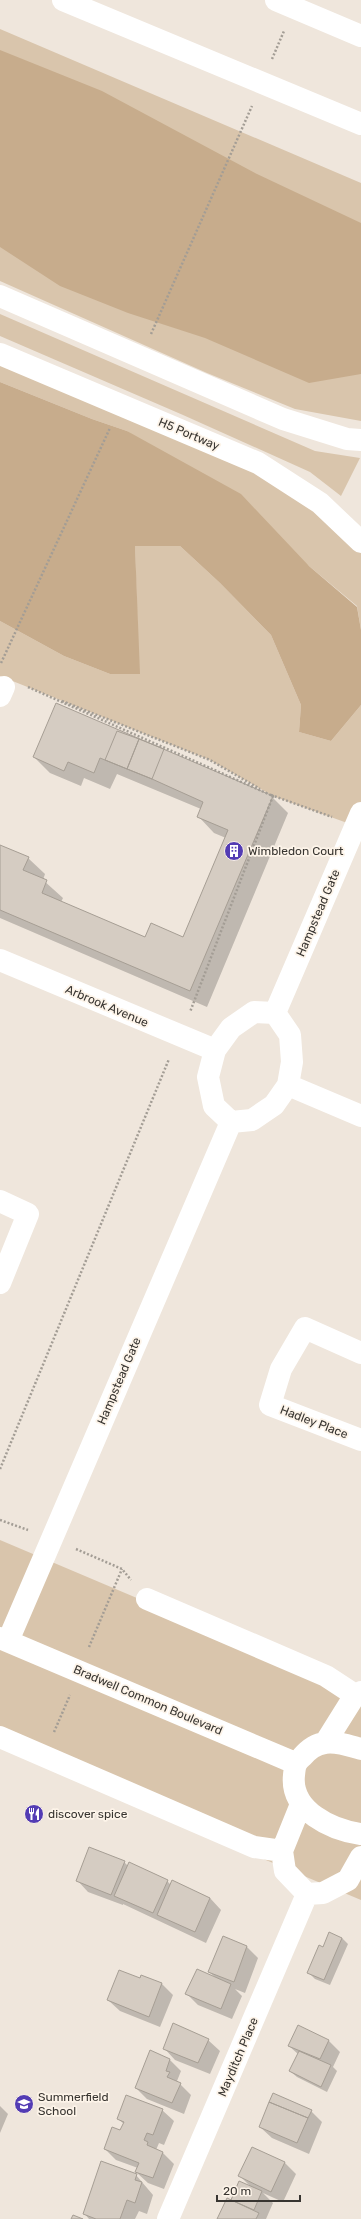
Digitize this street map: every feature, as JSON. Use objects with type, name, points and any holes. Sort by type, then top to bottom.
[{"type":"street","points":[[63,0],[92,6],[361,124]]},
{"type":"street","points":[[285,4],[361,36]]},
{"type":"street","points":[[0,296],[283,419],[347,438],[361,440]]},
{"type":"street","name":"H5 Portway","points":[[0,354],[258,463],[320,503],[361,542]]},
{"type":"street","name":"Hampstead Gate","points":[[275,1013],[358,819]]},
{"type":"street","name":"Arbrook Avenue","points":[[0,960],[215,1050]]},
{"type":"street","points":[[254,1012],[275,1013],[290,1035],[292,1062],[288,1085],[274,1105],[252,1120],[231,1122],[214,1106],[208,1077],[215,1050],[231,1028],[254,1012]]},
{"type":"street","points":[[288,1085],[361,1116]]},
{"type":"street","name":"Hampstead Gate","points":[[4,1639],[52,1539],[231,1122]]},
{"type":"street","points":[[0,1201],[28,1214],[0,1282]]},
{"type":"street","name":"Hadley Place","points":[[361,1353],[305,1328],[281,1369],[270,1405],[361,1440]]},
{"type":"street","points":[[147,1599],[326,1676],[358,1693],[325,1743]]},
{"type":"street","name":"Bradwell Common Boulevard","points":[[4,1639],[295,1763]]},
{"type":"street","points":[[0,1737],[254,1847],[282,1851]]},
{"type":"street","points":[[361,1749],[344,1744],[325,1743],[311,1747],[295,1763],[293,1783],[301,1804],[321,1822],[346,1832],[361,1834]]},
{"type":"street","points":[[301,1804],[282,1851],[285,1871],[307,1894],[323,1893],[355,1884],[361,1857]]},
{"type":"street","name":"Mayditch Place","points":[[168,2219],[307,1894]]},
{"type":"path","points":[[174,282],[263,82],[285,4]]},
{"type":"path","points":[[0,665],[80,496]]},
{"type":"path","points":[[12,688],[210,760],[273,796]]},
{"type":"path","points":[[12,688],[273,796],[358,819]]},
{"type":"path","points":[[0,1469],[179,1036],[273,796]]},
{"type":"path","points":[[0,1520],[52,1539],[122,1569],[147,1599]]},
{"type":"shaded area","points":[[0,29],[361,183],[361,421],[295,409],[207,373],[0,281]]},
{"type":"shaded area","points":[[0,50],[102,91],[257,174],[361,223],[361,374],[309,383],[205,338],[128,313],[60,286],[0,247]]},
{"type":"shaded area","points":[[0,314],[315,451],[360,458],[341,496],[310,472],[0,336]]},
{"type":"shaded area","points":[[0,354],[258,463],[361,542],[361,630],[357,606],[309,566],[127,431],[92,419],[0,382]]},
{"type":"shaded area","points":[[0,382],[92,419],[127,431],[241,494],[309,566],[357,607],[361,630],[361,705],[331,741],[299,732],[301,705],[271,635],[220,583],[180,546],[135,546],[140,674],[110,674],[64,656],[0,621]]},
{"type":"shaded area","points":[[135,546],[180,546],[220,583],[271,635],[301,705],[299,732],[331,741],[361,705],[361,828],[273,796],[210,760],[0,676],[0,621],[64,656],[110,674],[139,674]]},
{"type":"shaded area","points":[[0,1540],[361,1693],[361,1900],[0,1748]]},
{"type":"building","name":"Wimbledon Court","points":[[56,703],[273,796],[190,991],[0,910],[0,845],[29,857],[23,870],[47,880],[42,893],[145,937],[151,923],[183,937],[228,830],[197,817],[203,802],[100,758],[94,773],[68,762],[64,771],[33,757]]},
{"type":"building","points":[[117,731],[139,739],[127,769],[105,760]]},
{"type":"building","points":[[139,739],[164,749],[152,779],[127,769]]},
{"type":"building","points":[[89,1847],[125,1861],[111,1895],[76,1881]]},
{"type":"building","points":[[129,1862],[168,1880],[153,1913],[114,1896]]},
{"type":"building","points":[[172,1880],[210,1898],[195,1932],[157,1915]]},
{"type":"building","points":[[329,1932],[342,1938],[324,1980],[307,1973],[319,1945],[323,1947]]},
{"type":"building","points":[[223,1936],[247,1946],[234,1982],[208,1972]]},
{"type":"building","points":[[197,1969],[231,1984],[221,2009],[185,1994]]},
{"type":"building","points":[[119,1970],[140,1978],[141,1975],[162,1983],[149,2017],[107,2000]]},
{"type":"building","points":[[173,2023],[209,2039],[198,2063],[163,2049]]},
{"type":"building","points":[[298,2025],[329,2040],[320,2059],[288,2046]]},
{"type":"building","points":[[150,2050],[170,2059],[166,2071],[170,2072],[167,2077],[181,2083],[172,2103],[135,2088]]},
{"type":"building","points":[[299,2051],[331,2065],[321,2087],[289,2071]]},
{"type":"building","points":[[273,2093],[312,2110],[308,2118],[269,2102]]},
{"type":"building","points":[[126,2095],[163,2109],[153,2135],[147,2133],[144,2140],[148,2142],[147,2145],[163,2152],[153,2178],[135,2172],[139,2163],[104,2149],[112,2127],[120,2130],[124,2122],[117,2119]]},
{"type":"building","points":[[269,2102],[308,2118],[297,2143],[259,2127]]},
{"type":"building","points":[[252,2147],[285,2162],[271,2192],[238,2176]]},
{"type":"building","points":[[101,2161],[137,2174],[135,2180],[142,2182],[135,2203],[127,2200],[120,2219],[96,2219],[83,2214]]},
{"type":"building","points":[[239,2181],[262,2191],[254,2210],[231,2200]]},
{"type":"building","points":[[227,2198],[259,2213],[256,2219],[217,2219]]},
{"type":"building","points":[[73,2215],[83,2219],[71,2219]]},
{"type":"place","name":"Wimbledon Court","points":[[234,851]]},
{"type":"place","name":"discover spice","points":[[34,1814]]},
{"type":"place","name":"Summerfield School","points":[[24,2104]]}]
